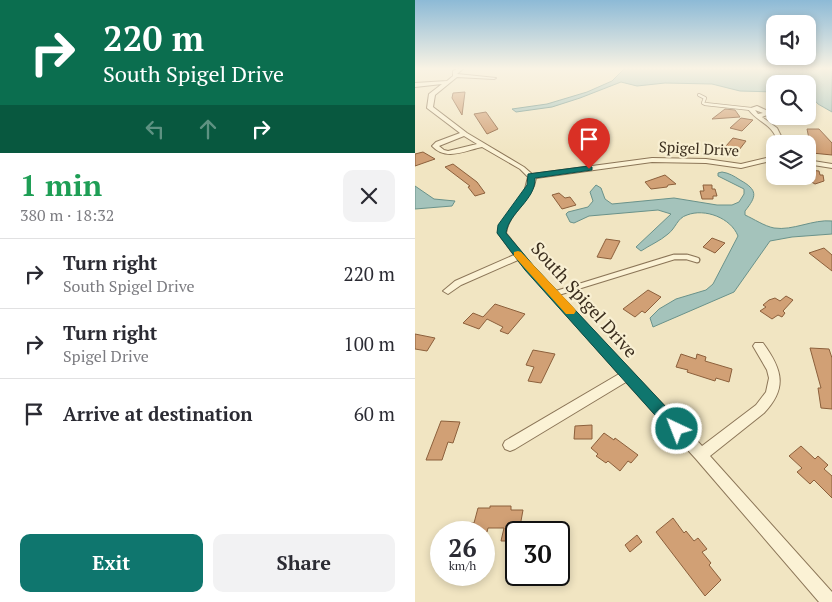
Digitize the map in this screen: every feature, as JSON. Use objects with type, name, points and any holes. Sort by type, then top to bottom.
[{"type":"street","points":[[431,96],[429,105],[432,111],[531,176]]},
{"type":"street","points":[[751,109],[758,116],[773,125],[778,135]]},
{"type":"street","points":[[465,134],[438,143],[435,146],[442,152],[448,153],[482,145]]},
{"type":"street","name":"Spigel Drive","points":[[531,176],[652,160],[706,161],[741,166],[766,160]]},
{"type":"street","points":[[816,163],[832,166]]},
{"type":"street","name":"South Spigel Drive","points":[[531,176],[531,185],[501,229],[501,233],[519,256],[701,455],[830,602]]},
{"type":"street","points":[[448,291],[458,283],[519,256]]},
{"type":"street","points":[[701,455],[760,410],[773,394],[774,377],[772,366],[759,346]]},
{"type":"street","points":[[510,445],[628,375]]},
{"type":"lane","points":[[701,96],[705,98],[703,103],[705,104],[751,109]]},
{"type":"lane","points":[[554,294],[675,257],[687,257],[697,260]]},
{"type":"water","points":[[573,96],[585,96],[552,107],[516,112],[512,109],[547,104]]},
{"type":"water","points":[[816,96],[832,96],[832,112],[818,104]]},
{"type":"water","points":[[722,172],[736,177],[753,190],[752,201],[745,211],[745,215],[774,228],[788,228],[832,221],[832,234],[792,237],[770,241],[734,292],[653,327],[650,318],[659,309],[676,299],[706,290],[713,284],[738,236],[735,230],[730,224],[717,216],[694,213],[684,216],[662,239],[641,251],[636,247],[671,214],[658,210],[589,216],[574,223],[570,222],[566,214],[588,207],[593,201],[590,192],[596,185],[601,188],[605,199],[612,204],[674,198],[717,205],[732,205],[739,202],[744,194],[744,189],[718,176],[718,173]]},
{"type":"water","points":[[415,186],[434,199],[455,201],[452,206],[415,209]]},
{"type":"building","points":[[452,96],[464,96],[462,115]]},
{"type":"building","points":[[725,109],[735,110],[740,117],[712,119]]},
{"type":"building","points":[[486,112],[498,129],[487,134],[474,114]]},
{"type":"building","points":[[741,118],[753,120],[742,131],[730,128]]},
{"type":"building","points":[[807,129],[819,129],[832,143],[832,155],[816,153],[816,135],[808,135]]},
{"type":"building","points":[[733,138],[746,141],[739,150],[726,146]]},
{"type":"building","points":[[423,152],[435,159],[415,166],[415,154]]},
{"type":"building","points":[[453,164],[477,182],[485,193],[475,196],[468,187],[470,186],[445,167]]},
{"type":"building","points":[[816,171],[819,171],[820,175],[823,175],[824,181],[816,184]]},
{"type":"building","points":[[665,175],[676,184],[651,189],[645,182]]},
{"type":"building","points":[[703,185],[712,185],[712,189],[715,189],[717,196],[713,196],[713,199],[702,199],[700,191],[704,191]]},
{"type":"building","points":[[559,193],[565,198],[570,197],[576,205],[562,209],[552,195]]},
{"type":"building","points":[[712,238],[725,243],[715,253],[703,247]]},
{"type":"building","points":[[606,239],[620,241],[611,259],[597,257]]},
{"type":"building","points":[[824,248],[832,255],[832,271],[809,253]]},
{"type":"building","points":[[648,290],[661,297],[645,313],[642,311],[635,317],[623,309]]},
{"type":"building","points":[[786,296],[793,300],[783,311],[785,313],[782,317],[778,315],[772,319],[760,311],[766,307],[763,305],[769,300],[775,298],[780,301]]},
{"type":"building","points":[[495,304],[525,314],[508,334],[500,331],[503,327],[487,319],[479,329],[463,323],[473,313],[483,317]]},
{"type":"building","points":[[415,334],[435,338],[427,351],[415,349]]},
{"type":"building","points":[[810,348],[829,349],[832,358],[832,409],[821,408],[818,388],[821,388]]},
{"type":"building","points":[[533,350],[555,354],[541,383],[528,381],[534,367],[526,365]]},
{"type":"building","points":[[681,354],[696,359],[697,354],[706,357],[705,361],[732,369],[729,382],[716,378],[715,381],[676,367]]},
{"type":"building","points":[[441,421],[460,422],[453,443],[448,442],[442,460],[426,460]]},
{"type":"building","points":[[592,425],[592,439],[574,439],[575,426]]},
{"type":"building","points":[[604,433],[614,440],[615,438],[638,455],[631,463],[628,461],[620,471],[608,461],[606,463],[596,456],[598,454],[591,448]]},
{"type":"building","points":[[801,446],[815,459],[818,456],[828,465],[824,469],[832,476],[832,498],[814,480],[810,484],[797,472],[802,468],[789,456]]},
{"type":"building","points":[[490,506],[511,506],[511,510],[523,510],[521,521],[505,521],[505,541],[501,541],[504,528],[495,528],[495,521],[475,521],[478,508],[490,508]]},
{"type":"building","points":[[673,518],[684,533],[686,531],[694,541],[698,538],[707,549],[702,552],[711,563],[709,565],[721,580],[705,596],[656,532]]},
{"type":"building","points":[[637,535],[642,542],[630,552],[625,545]]},
{"type":"slow traffic","points":[[518,254],[570,311]]},
{"type":"route","points":[[589,169],[531,176],[531,185],[514,212],[503,225],[501,233],[529,268],[677,429]]}]
